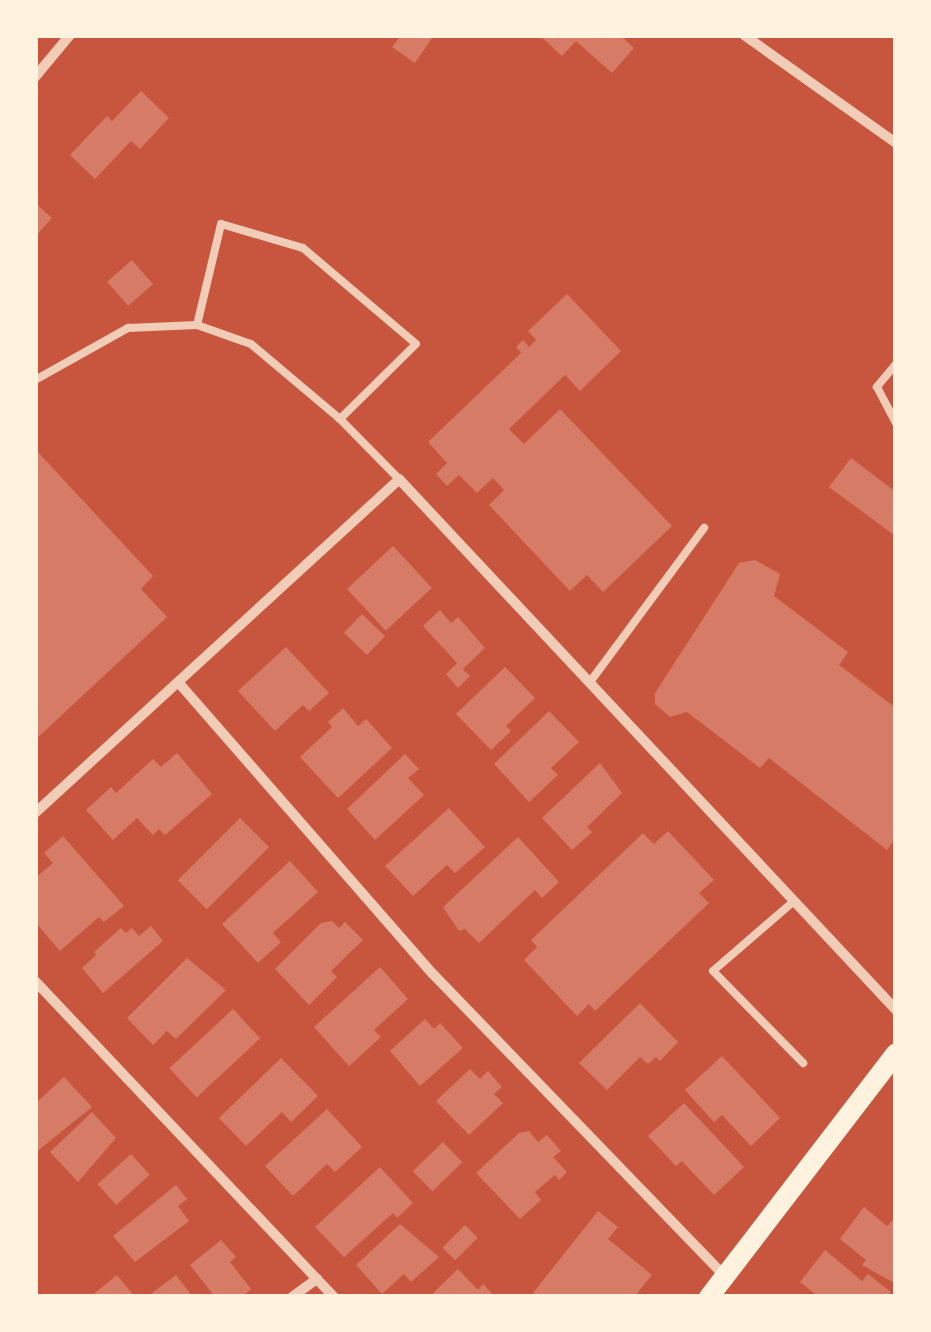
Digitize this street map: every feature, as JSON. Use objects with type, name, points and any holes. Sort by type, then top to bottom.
[{"type":"main road","points":[[709,1297],[896,1053]]},
{"type":"street","points":[[35,77],[70,35]]},
{"type":"street","points":[[744,35],[896,144]]},
{"type":"street","points":[[35,812],[399,479],[896,1010]]},
{"type":"street","points":[[178,682],[433,974],[725,1276]]},
{"type":"street","points":[[35,981],[334,1297]]},
{"type":"street","points":[[292,1297],[316,1279]]},
{"type":"lane","points":[[197,326],[222,224],[302,248],[416,344],[340,419]]},
{"type":"lane","points":[[35,380],[128,328],[197,326],[251,344],[340,419],[399,479]]},
{"type":"lane","points":[[896,364],[877,387],[896,423]]},
{"type":"lane","points":[[590,682],[704,528]]},
{"type":"lane","points":[[794,901],[713,971],[802,1063]]},
{"type":"building","points":[[401,35],[434,35],[415,63],[392,47]]},
{"type":"building","points":[[539,35],[620,35],[634,48],[612,73],[576,41],[562,56]]},
{"type":"building","points":[[141,91],[169,118],[140,149],[131,141],[95,179],[70,155],[107,116],[112,121]]},
{"type":"building","points":[[35,203],[52,218],[35,237]]},
{"type":"building","points":[[132,260],[153,284],[128,306],[107,282]]},
{"type":"building","points":[[567,294],[621,351],[580,391],[565,375],[509,429],[524,444],[560,409],[672,526],[603,592],[587,575],[570,591],[489,505],[504,490],[493,478],[477,493],[459,475],[447,486],[436,474],[447,463],[428,442],[521,353],[516,347],[523,340],[529,347],[536,340],[528,331]]},
{"type":"building","points":[[35,449],[153,576],[141,589],[167,617],[35,740]]},
{"type":"building","points":[[851,458],[896,492],[894,535],[829,487]]},
{"type":"building","points":[[393,546],[432,588],[386,631],[347,589]]},
{"type":"building","points":[[755,560],[780,574],[774,596],[848,652],[839,665],[896,708],[896,837],[887,850],[769,758],[760,768],[687,712],[670,717],[655,704],[655,693],[739,563]]},
{"type":"building","points":[[440,610],[451,623],[458,617],[485,648],[463,669],[470,676],[458,688],[446,674],[457,663],[423,626]]},
{"type":"building","points":[[362,614],[385,636],[367,655],[344,633]]},
{"type":"building","points":[[286,647],[329,693],[309,711],[303,705],[275,731],[238,691]]},
{"type":"building","points":[[505,667],[535,698],[506,726],[511,731],[491,750],[456,714]]},
{"type":"building","points":[[343,708],[358,726],[366,719],[392,748],[338,798],[300,757],[332,727],[328,722]]},
{"type":"building","points":[[549,711],[579,742],[551,768],[558,775],[529,802],[494,764]]},
{"type":"building","points":[[177,753],[212,794],[165,835],[159,829],[153,835],[137,818],[113,840],[86,810],[111,787],[116,793],[153,759],[161,767]]},
{"type":"building","points":[[405,754],[419,769],[408,778],[424,795],[375,840],[347,809]]},
{"type":"building","points":[[600,763],[622,793],[587,827],[592,832],[572,850],[542,818]]},
{"type":"building","points":[[449,808],[485,847],[455,873],[447,865],[413,896],[385,866]]},
{"type":"building","points":[[240,818],[269,847],[207,909],[178,880]]},
{"type":"building","points":[[668,831],[714,880],[699,893],[709,903],[595,1011],[589,1004],[577,1016],[524,960],[537,947],[531,940],[643,833],[654,844]]},
{"type":"building","points":[[63,836],[124,906],[104,922],[99,917],[60,951],[35,922],[35,878],[53,863],[44,853]]},
{"type":"building","points":[[518,837],[559,882],[542,898],[535,890],[479,943],[465,929],[459,931],[443,907]]},
{"type":"building","points":[[290,861],[318,892],[273,933],[281,942],[258,963],[222,924]]},
{"type":"building","points":[[332,921],[339,928],[345,922],[363,940],[331,971],[337,977],[309,1005],[275,969],[321,923]]},
{"type":"building","points":[[151,926],[163,941],[103,993],[82,968],[121,928],[126,933],[132,928],[139,936]]},
{"type":"building","points":[[187,958],[226,990],[176,1039],[167,1031],[153,1045],[127,1018]]},
{"type":"building","points":[[380,967],[408,999],[374,1030],[381,1037],[349,1066],[314,1027]]},
{"type":"building","points":[[640,1003],[678,1042],[660,1061],[656,1057],[648,1064],[640,1057],[607,1090],[579,1063]]},
{"type":"building","points":[[233,1009],[260,1038],[197,1098],[169,1068]]},
{"type":"building","points":[[425,1019],[434,1029],[440,1023],[463,1048],[420,1086],[390,1051]]},
{"type":"building","points":[[722,1056],[780,1118],[751,1146],[722,1115],[714,1122],[685,1090]]},
{"type":"building","points":[[281,1058],[318,1096],[291,1122],[282,1112],[246,1146],[219,1118]]},
{"type":"building","points":[[470,1069],[480,1079],[488,1071],[502,1087],[494,1094],[503,1103],[469,1135],[436,1101]]},
{"type":"building","points":[[64,1077],[92,1107],[35,1153],[35,1104]]},
{"type":"building","points":[[684,1103],[744,1167],[714,1195],[682,1161],[676,1166],[648,1136]]},
{"type":"building","points":[[327,1109],[362,1147],[335,1172],[327,1164],[293,1196],[265,1166]]},
{"type":"building","points":[[92,1112],[116,1138],[78,1182],[50,1152]]},
{"type":"building","points":[[529,1131],[538,1142],[547,1135],[561,1151],[553,1157],[567,1172],[559,1180],[555,1175],[535,1192],[541,1200],[520,1219],[476,1173],[519,1133]]},
{"type":"building","points":[[443,1142],[462,1162],[432,1191],[413,1171]]},
{"type":"building","points":[[131,1154],[150,1175],[116,1205],[98,1184]]},
{"type":"building","points":[[380,1167],[413,1203],[397,1218],[393,1213],[344,1257],[315,1227]]},
{"type":"building","points":[[176,1185],[187,1199],[178,1206],[189,1221],[135,1262],[113,1236]]},
{"type":"building","points":[[864,1207],[887,1226],[896,1217],[896,1284],[862,1265],[866,1260],[840,1239]]},
{"type":"building","points":[[598,1211],[618,1227],[608,1239],[652,1275],[634,1297],[539,1297],[533,1293]]},
{"type":"building","points":[[400,1224],[439,1257],[411,1282],[404,1274],[382,1294],[356,1265]]},
{"type":"building","points":[[465,1225],[478,1238],[455,1260],[442,1248]]},
{"type":"building","points":[[221,1240],[236,1257],[230,1262],[251,1289],[242,1297],[215,1297],[190,1265]]},
{"type":"building","points":[[825,1250],[862,1281],[868,1274],[891,1292],[887,1297],[819,1297],[800,1282]]},
{"type":"building","points":[[458,1269],[478,1290],[483,1284],[495,1297],[429,1297]]},
{"type":"building","points":[[117,1275],[135,1297],[90,1297]]},
{"type":"building","points":[[176,1275],[193,1297],[147,1297]]}]
